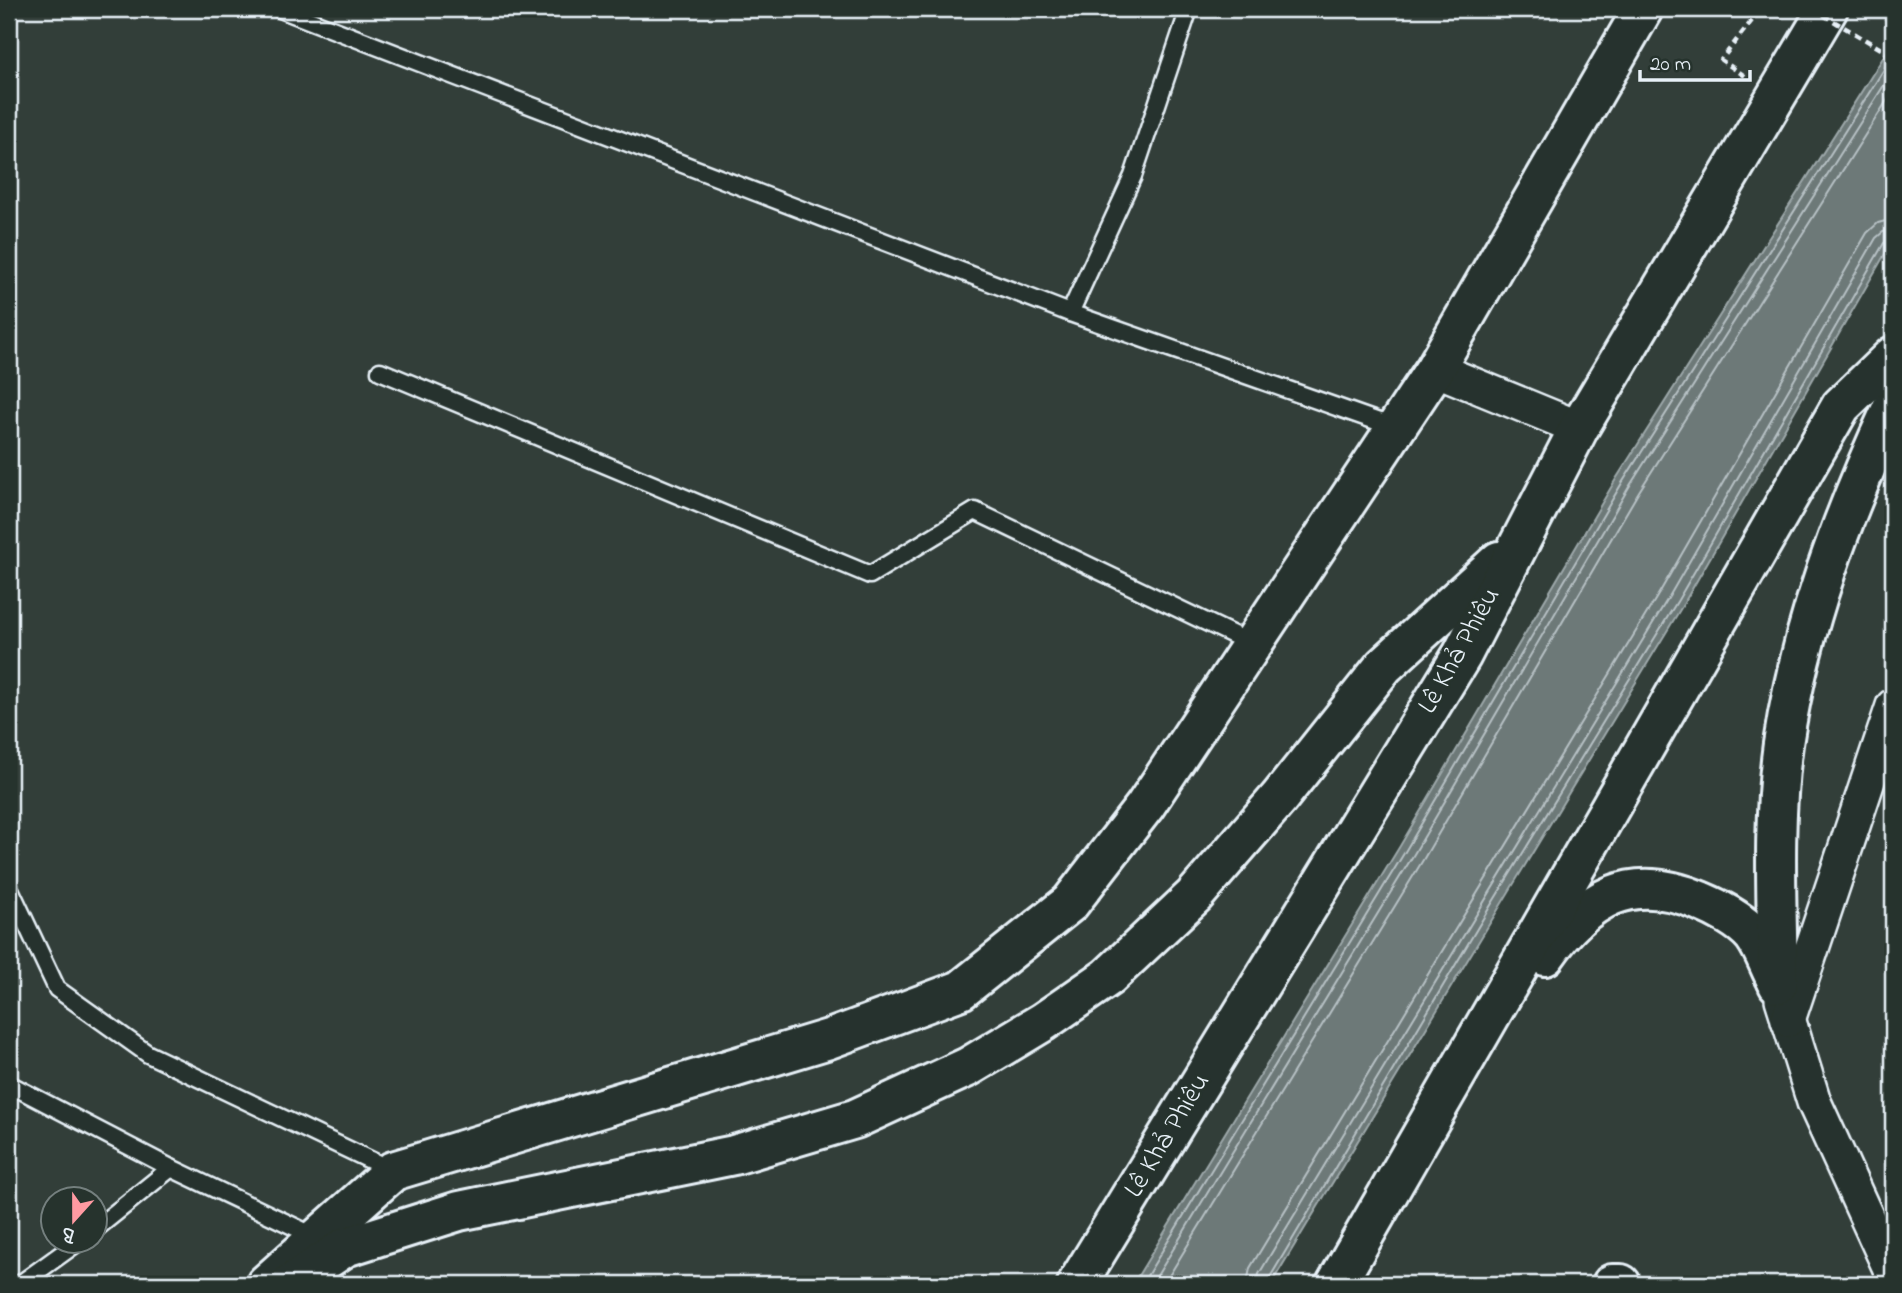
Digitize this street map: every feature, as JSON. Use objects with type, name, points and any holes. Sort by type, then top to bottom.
[{"type":"main road","points":[[266,1284],[393,1171],[829,1039],[961,990],[1070,903],[1145,806],[1435,369],[1643,9]]},
{"type":"main road","name":"Lê Khả Phiêu","points":[[1077,1284],[1462,655],[1516,545],[1579,428],[1828,9]]},
{"type":"main road","points":[[1336,1284],[1841,406],[1893,356]]},
{"type":"main road","points":[[1783,1002],[1777,858],[1783,746],[1806,628],[1864,470],[1893,406]]},
{"type":"main road","points":[[290,1284],[345,1247],[459,1211],[734,1155],[855,1119],[968,1067],[1032,1029],[1108,977],[1194,896],[1279,798],[1384,666],[1516,545]]},
{"type":"main road","points":[[1474,1045],[1531,976],[1564,929],[1593,905],[1630,888],[1674,889],[1715,907],[1753,936],[1783,1002]]},
{"type":"main road","points":[[1612,1284],[1621,1284]]},
{"type":"street","points":[[1435,369],[1579,428]]},
{"type":"street","points":[[1893,706],[1783,1002],[1814,1102],[1893,1275]]},
{"type":"lane","points":[[280,9],[1070,313],[1396,428]]},
{"type":"lane","points":[[1070,313],[1133,176],[1189,9]]},
{"type":"lane","points":[[380,371],[870,575],[975,511],[1252,644]]},
{"type":"lane","points":[[9,887],[57,989],[148,1054],[393,1171]]},
{"type":"lane","points":[[9,1084],[171,1168],[318,1238]]},
{"type":"lane","points":[[108,1219],[171,1168]]},
{"type":"lane","points":[[20,1284],[63,1254]]},
{"type":"path","points":[[1761,9],[1721,60],[1776,97]]},
{"type":"path","points":[[1813,9],[1893,56]]},
{"type":"water","points":[[1893,42],[1893,240],[1684,603],[1271,1284],[1133,1284],[1400,846],[1616,479]]}]
